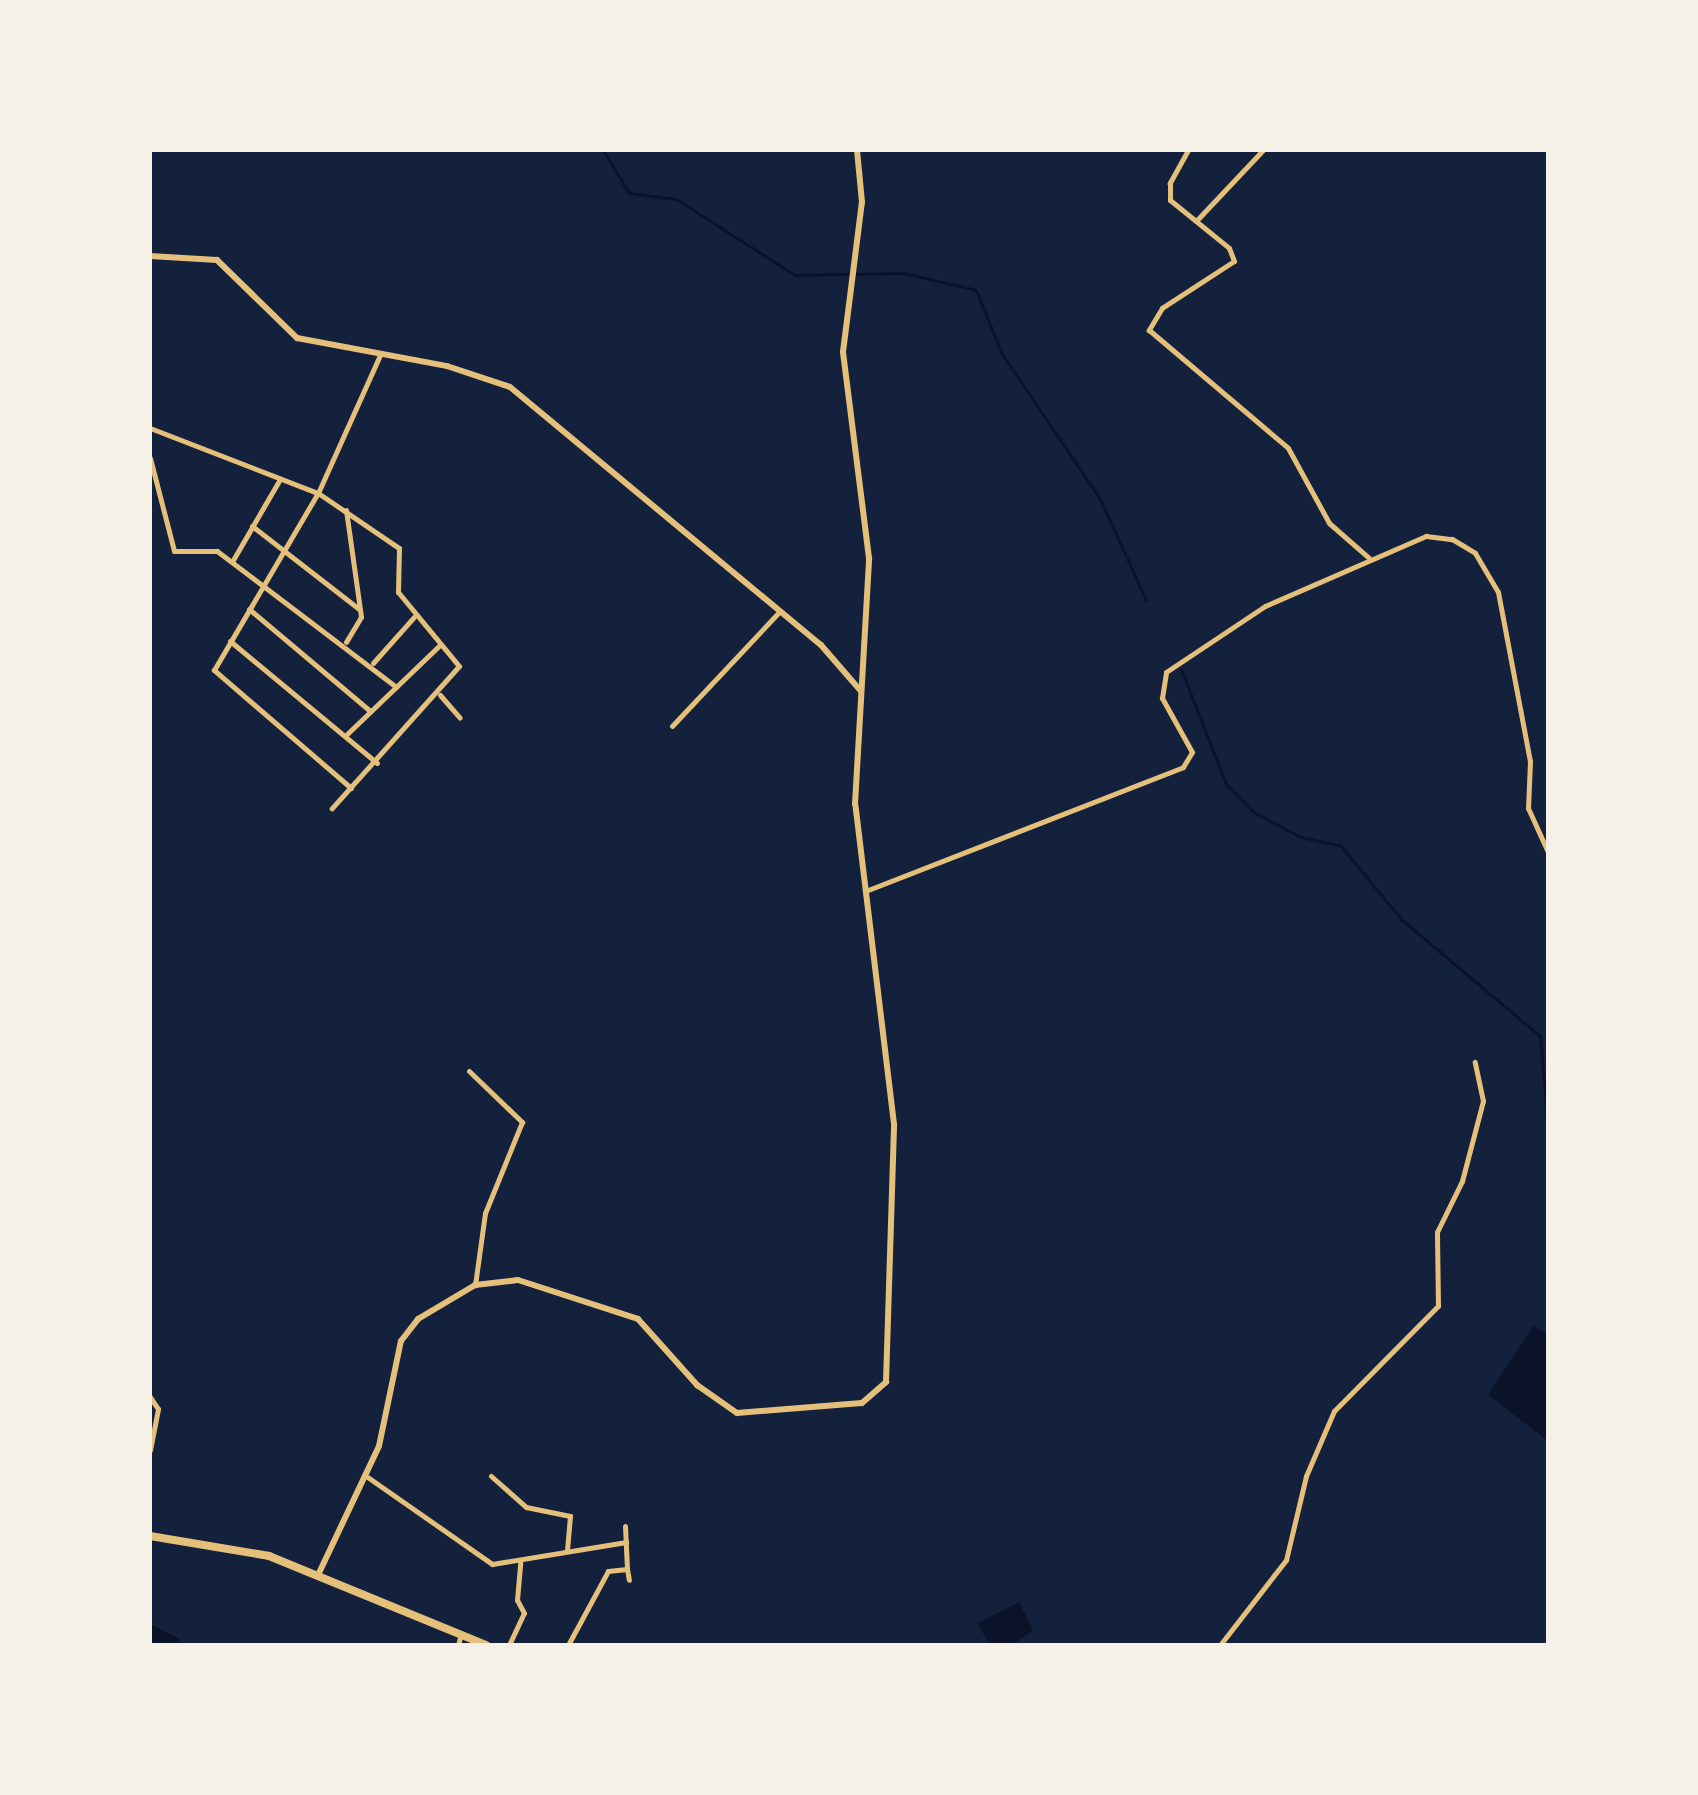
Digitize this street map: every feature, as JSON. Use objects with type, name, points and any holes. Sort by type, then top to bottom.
[{"type":"highway","points":[[150,1536],[269,1556],[319,1573],[486,1645]]},
{"type":"street","points":[[319,1573],[366,1476],[392,1408],[407,1331],[475,1285],[518,1280],[638,1319],[697,1385],[737,1413],[862,1403],[880,1391],[892,1350],[894,1124],[853,779],[869,558],[845,382],[849,282],[859,235],[857,150]]},
{"type":"street","points":[[1188,150],[1169,192],[1234,261],[1162,308],[1149,330],[1288,448],[1329,523],[1369,558]]},
{"type":"street","points":[[1196,221],[1263,150]]},
{"type":"street","points":[[150,256],[217,260],[297,338],[510,387],[821,645],[860,690]]},
{"type":"street","points":[[351,788],[219,681],[214,670],[318,493],[380,355]]},
{"type":"street","points":[[150,428],[318,493],[403,552],[398,592],[414,617],[460,670],[332,808]]},
{"type":"street","points":[[150,458],[174,551],[217,551],[233,560],[266,581],[373,663],[396,687]]},
{"type":"street","points":[[233,560],[280,479]]},
{"type":"street","points":[[346,510],[359,610],[346,642]]},
{"type":"street","points":[[252,526],[359,610]]},
{"type":"street","points":[[868,890],[1188,764],[1191,749],[1162,698],[1166,672],[1265,606],[1369,558],[1426,536],[1452,539],[1483,561],[1504,616],[1513,699],[1530,761],[1528,808],[1548,852]]},
{"type":"street","points":[[249,609],[370,711]]},
{"type":"street","points":[[672,726],[779,612]]},
{"type":"street","points":[[373,663],[414,617]]},
{"type":"street","points":[[230,641],[377,763]]},
{"type":"street","points":[[346,735],[440,645]]},
{"type":"street","points":[[440,695],[460,718]]},
{"type":"street","points":[[1220,1645],[1286,1560],[1306,1476],[1334,1411],[1438,1306],[1437,1232],[1462,1181],[1483,1101],[1475,1062]]},
{"type":"street","points":[[469,1071],[522,1122],[485,1213],[475,1285]]},
{"type":"street","points":[[150,1397],[158,1409],[150,1450]]},
{"type":"street","points":[[366,1476],[480,1560],[520,1562],[567,1550],[626,1542]]},
{"type":"street","points":[[491,1476],[526,1507],[570,1516],[567,1550]]},
{"type":"street","points":[[625,1526],[629,1580]]},
{"type":"street","points":[[509,1645],[524,1613],[517,1600],[520,1562]]},
{"type":"street","points":[[568,1645],[608,1571],[627,1569]]},
{"type":"street","points":[[458,1645],[461,1633]]},
{"type":"water","points":[[1533,1326],[1548,1335],[1548,1441],[1488,1395]]},
{"type":"water","points":[[1019,1602],[1033,1630],[1012,1645],[990,1645],[977,1623]]},
{"type":"waterway","points":[[603,150],[629,193],[676,199],[795,275],[904,273],[976,290],[1002,354],[1100,499],[1146,600]]},
{"type":"waterway","points":[[1181,669],[1226,784],[1255,813],[1301,837],[1340,845],[1401,919],[1540,1036],[1548,1129]]},
{"type":"waterway","points":[[150,1634],[172,1645]]}]
